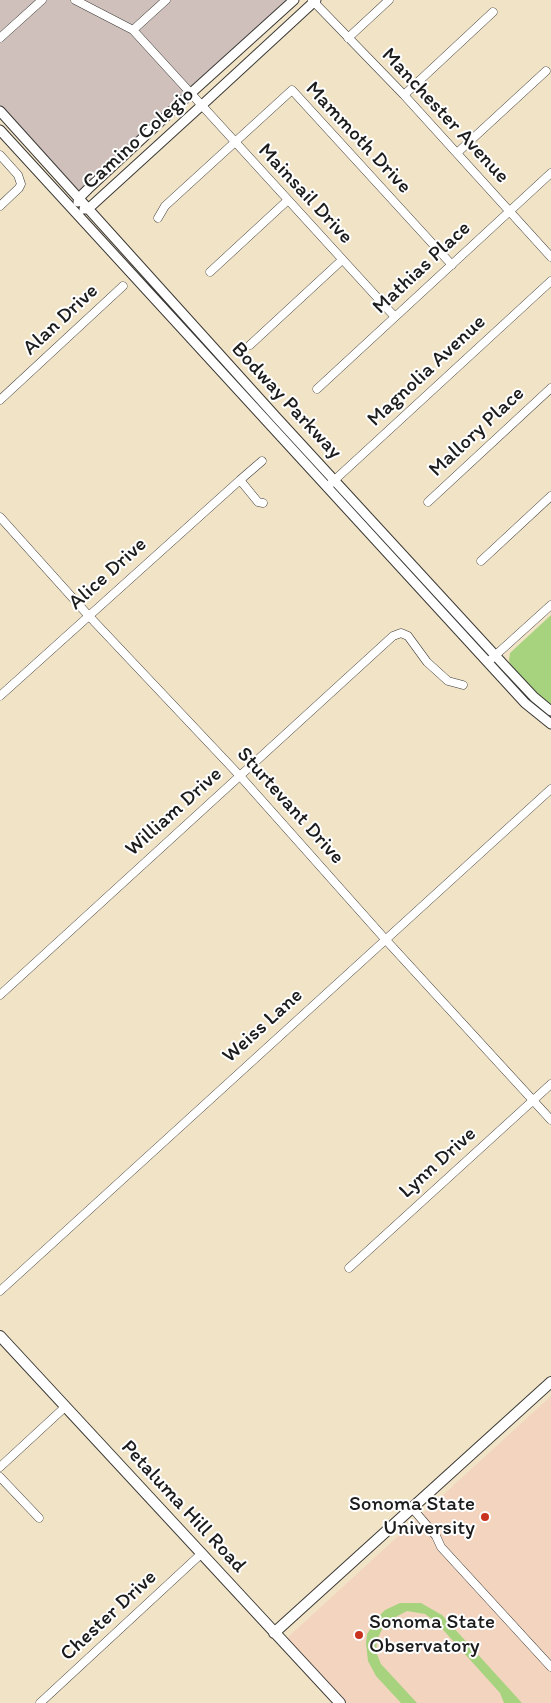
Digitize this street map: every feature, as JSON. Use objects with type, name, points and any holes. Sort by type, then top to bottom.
[{"type":"main road","name":"Petaluma Hill Road","points":[[0,1336],[340,1703]]},
{"type":"main road","points":[[274,1633],[551,1382]]},
{"type":"street","points":[[0,38],[42,0]]},
{"type":"street","points":[[75,0],[133,30],[166,0]]},
{"type":"street","name":"Camino Colegio","points":[[74,212],[79,198],[294,0]]},
{"type":"street","points":[[348,38],[390,0]]},
{"type":"street","name":"Camino Colegio","points":[[74,212],[88,209],[314,1]]},
{"type":"street","name":"Manchester Avenue","points":[[314,1],[404,95],[551,257]]},
{"type":"street","points":[[404,95],[494,12]]},
{"type":"street","name":"Mainsail Drive","points":[[133,30],[395,317]]},
{"type":"street","points":[[457,153],[546,71]]},
{"type":"street","name":"Mammoth Drive","points":[[234,142],[292,90],[452,265]]},
{"type":"street","name":"Bodway Parkway","points":[[0,111],[495,656],[534,697],[551,711]]},
{"type":"street","name":"Bodway Parkway","points":[[0,130],[525,703],[551,724]]},
{"type":"street","points":[[158,218],[165,206],[234,142]]},
{"type":"street","points":[[0,155],[18,175],[21,184],[15,193],[0,206]]},
{"type":"street","name":"Mathias Place","points":[[318,389],[551,173]]},
{"type":"street","points":[[210,272],[288,200]]},
{"type":"street","points":[[250,345],[342,260]]},
{"type":"street","name":"Magnolia Avenue","points":[[327,487],[551,281]]},
{"type":"street","name":"Alan Drive","points":[[0,400],[123,286]]},
{"type":"street","name":"Mallory Place","points":[[428,502],[551,388]]},
{"type":"street","name":"Alice Drive","points":[[0,696],[88,615],[262,461]]},
{"type":"street","points":[[240,480],[258,502],[263,502]]},
{"type":"street","points":[[481,561],[551,496]]},
{"type":"street","name":"Sturtevant Drive","points":[[0,517],[88,615],[240,776],[385,939],[551,1120]]},
{"type":"street","points":[[488,662],[551,605]]},
{"type":"street","name":"William Drive","points":[[0,995],[392,636],[401,634],[408,636],[427,662],[448,682],[463,685]]},
{"type":"street","name":"Weiss Lane","points":[[0,1291],[551,789]]},
{"type":"street","name":"Lynn Drive","points":[[349,1268],[551,1084]]},
{"type":"street","points":[[0,1467],[65,1408]]},
{"type":"street","points":[[0,1477],[39,1518]]},
{"type":"street","points":[[412,1508],[436,1536],[440,1547],[551,1667]]},
{"type":"street","name":"Chester Drive","points":[[40,1703],[201,1554]]},
{"type":"shaded area","points":[[0,0],[294,0],[79,198],[0,111]]},
{"type":"shaded area","name":"Sonoma State University","points":[[551,1396],[551,1703],[347,1703],[287,1638]]},
{"type":"green space","points":[[551,615],[551,706],[511,668],[509,660],[510,653]]},
{"type":"green space","points":[[400,1603],[421,1603],[442,1615],[522,1703],[504,1703],[500,1693],[436,1622],[425,1614],[407,1611],[390,1620],[383,1627],[377,1640],[376,1652],[381,1664],[417,1703],[401,1703],[376,1676],[368,1661],[366,1643],[367,1634],[378,1617],[385,1610]]},
{"type":"place","name":"Sonoma State University","points":[[485,1517]]},
{"type":"place","name":"Sonoma State Observatory","points":[[359,1635]]}]
